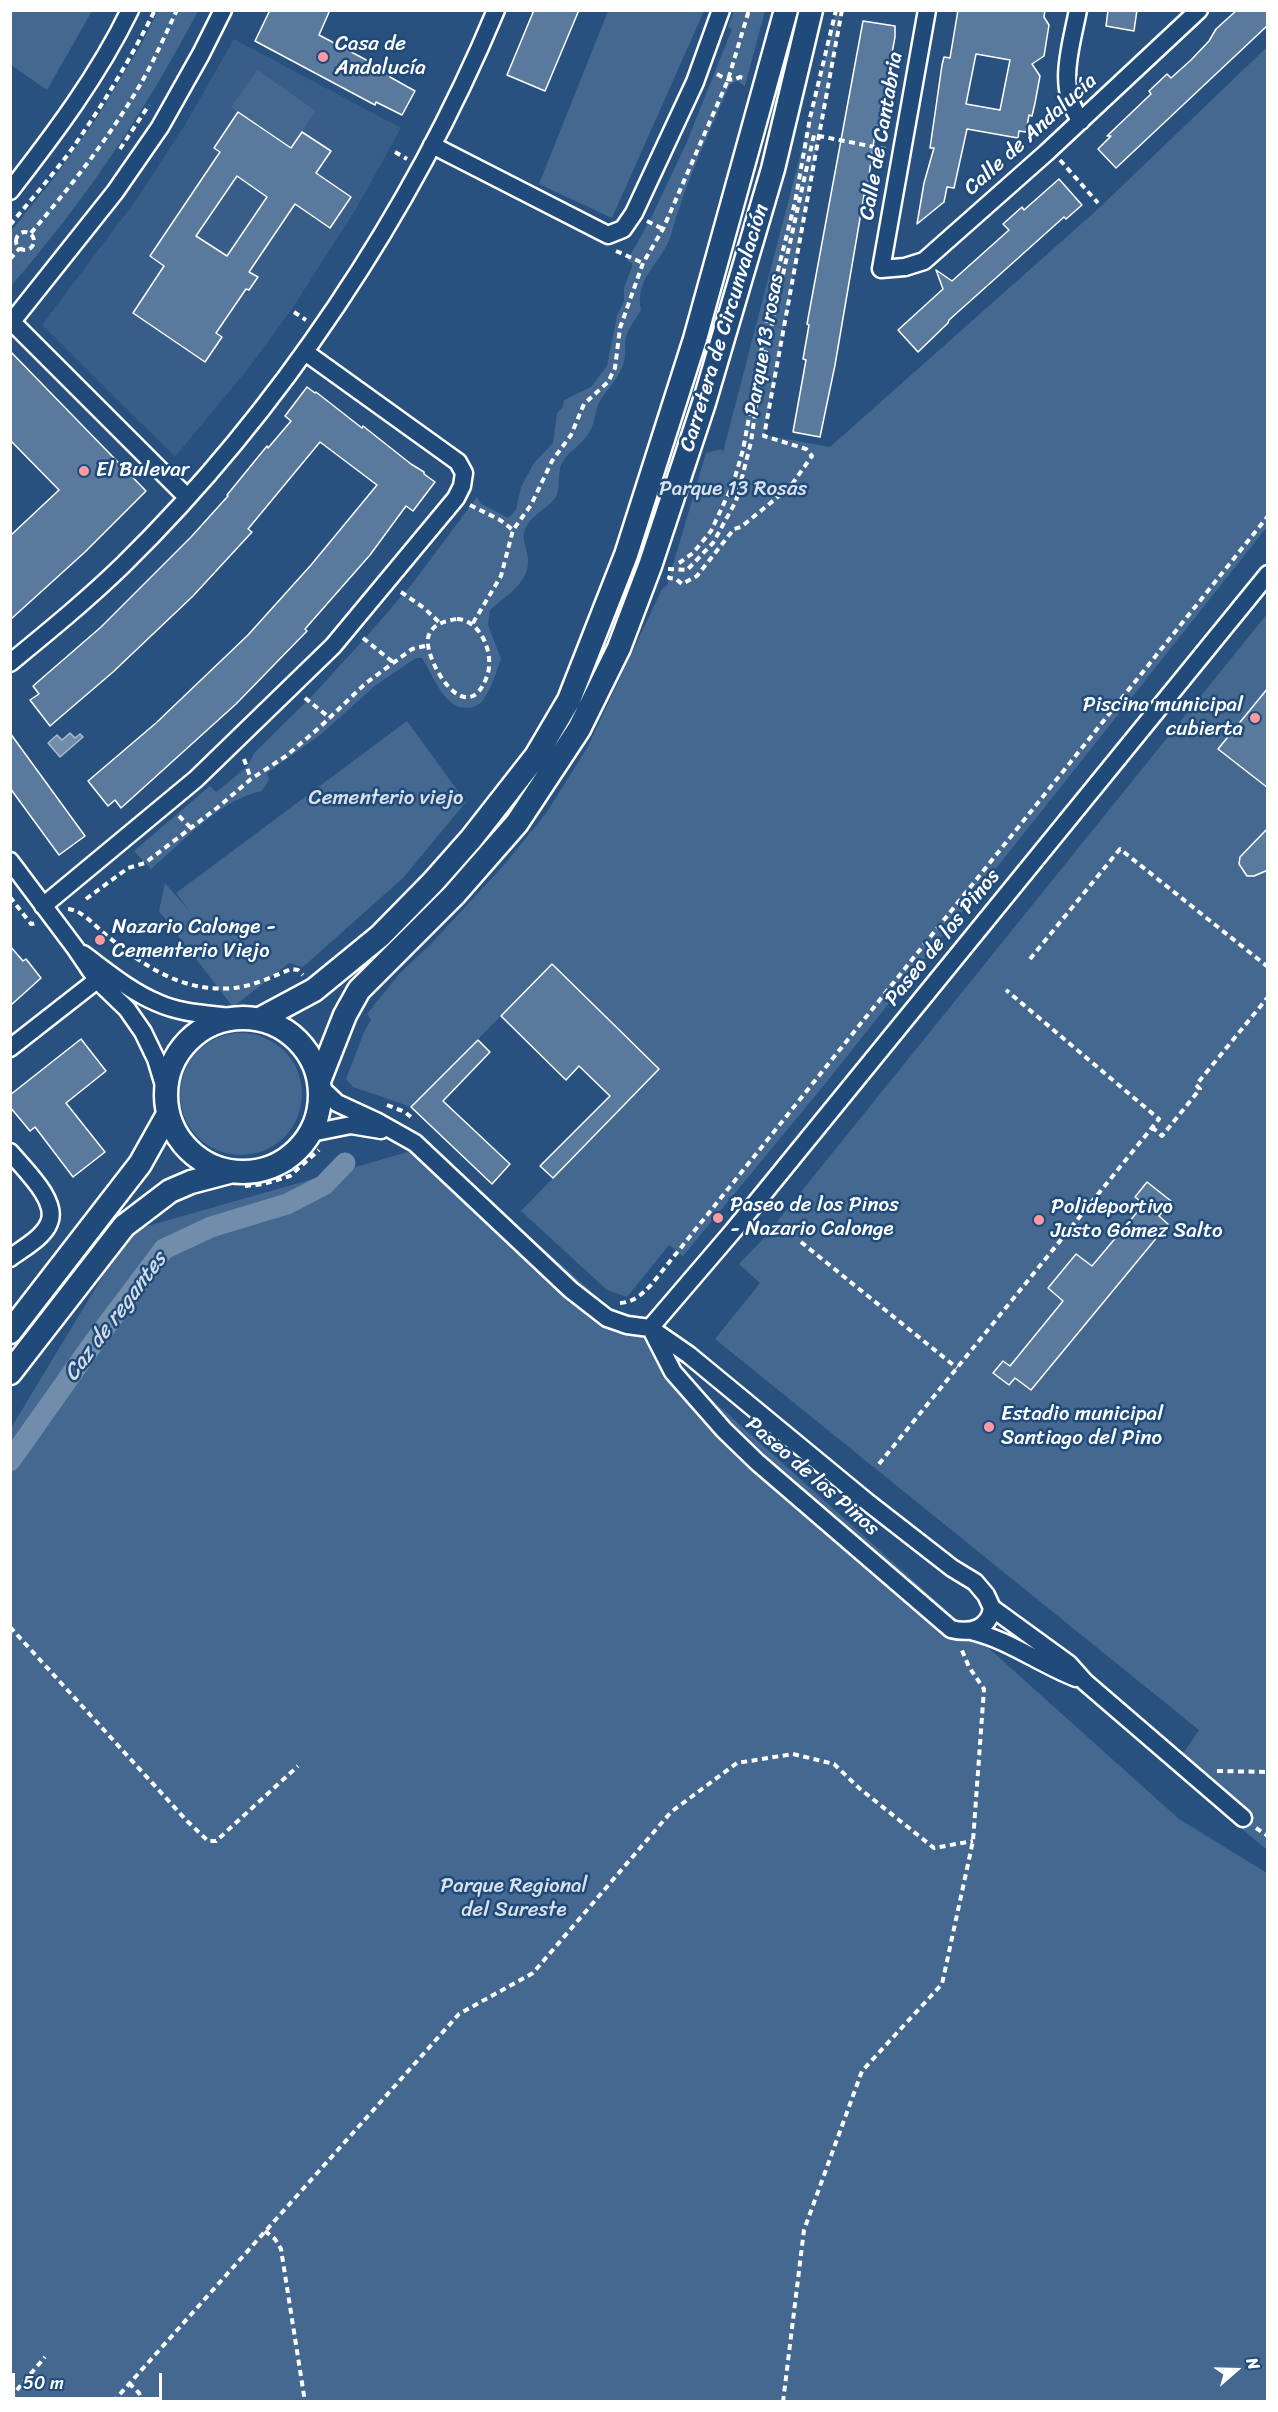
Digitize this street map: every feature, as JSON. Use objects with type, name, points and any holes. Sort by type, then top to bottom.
[{"type":"main road","name":"Carretera de Circunvalación","points":[[260,1019],[314,990],[380,936],[433,882],[471,840],[536,756],[569,700],[626,555],[694,339],[786,10]]},
{"type":"main road","name":"Carretera de Circunvalación","points":[[320,1084],[345,1014],[359,990],[484,862],[517,823],[550,774],[579,729],[659,572],[704,403],[773,169],[812,10]]},
{"type":"main road","points":[[10,1373],[124,1226],[145,1208],[170,1191],[191,1182],[234,1179],[245,1173],[276,1166],[319,1138],[321,1102],[316,1068],[307,1051],[294,1037],[278,1026],[260,1019],[236,1018],[213,1024],[193,1036],[173,1061],[168,1076],[167,1103],[176,1134],[190,1152],[234,1179]]},
{"type":"main road","points":[[10,1332],[140,1164],[167,1103]]},
{"type":"street","points":[[10,191],[64,121],[93,78],[130,10]]},
{"type":"street","points":[[186,496],[11,323],[115,192],[160,127],[191,74],[223,10]]},
{"type":"street","points":[[10,663],[124,564],[247,428],[305,352],[376,244],[432,145],[496,10]]},
{"type":"street","points":[[432,145],[609,241],[623,229],[634,213],[695,82],[721,10]]},
{"type":"street","name":"Calle de Cantabria","points":[[880,269],[927,10]]},
{"type":"street","points":[[1078,10],[1066,82],[1068,99],[1081,121]]},
{"type":"street","name":"Calle de Andalucía","points":[[880,269],[905,267],[924,261],[1081,121],[1199,10]]},
{"type":"street","points":[[43,906],[196,780],[333,646],[423,539],[456,498],[462,486],[464,473],[458,462],[305,352]]},
{"type":"street","name":"Paseo de los Pinos","points":[[650,1328],[763,1194],[1268,574]]},
{"type":"street","points":[[10,861],[97,980],[127,1009],[143,1032],[156,1059],[167,1103]]},
{"type":"street","points":[[76,949],[140,994],[159,1004],[187,1011],[236,1018]]},
{"type":"street","points":[[10,1048],[97,980]]},
{"type":"street","name":"Paseo de los Pinos","points":[[320,1084],[337,1103],[415,1143],[570,1290],[607,1318],[627,1325],[650,1328],[689,1355],[866,1501],[952,1568],[975,1582],[986,1595],[992,1608],[1069,1664],[1085,1682],[1243,1818]]},
{"type":"street","name":"Paseo de los Pinos","points":[[319,1138],[351,1125],[400,1134]]},
{"type":"street","points":[[10,1152],[48,1199],[52,1209],[49,1223],[42,1233],[10,1258]]},
{"type":"street","name":"Paseo de los Pinos","points":[[650,1328],[673,1372],[724,1430],[757,1462],[951,1629],[992,1636],[1085,1682]]},
{"type":"street","points":[[971,1631],[985,1625],[991,1617],[992,1608]]},
{"type":"path","points":[[32,233],[85,168],[141,84],[177,10]]},
{"type":"path","points":[[473,623],[501,576],[513,530],[531,505],[552,461],[571,435],[584,404],[608,382],[615,368],[620,328],[643,263],[663,230],[728,80],[749,10]]},
{"type":"path","name":"Parque 13 rosas","points":[[679,563],[693,553],[711,531],[733,484],[742,450],[771,298],[795,202],[810,118],[836,10]]},
{"type":"path","name":"Parque 13 rosas","points":[[659,572],[682,584],[697,576],[734,529],[741,527],[790,487],[812,456],[806,448],[764,435],[842,10]]},
{"type":"path","points":[[713,73],[733,81],[740,77],[749,80]]},
{"type":"path","points":[[116,156],[151,102]]},
{"type":"path","points":[[659,572],[687,570],[713,543],[736,501],[752,442],[760,378],[814,135],[888,150]]},
{"type":"path","points":[[1058,158],[1098,203]]},
{"type":"path","points":[[644,219],[663,230]]},
{"type":"path","points":[[20,248],[17,244],[18,235],[22,232],[32,233]]},
{"type":"path","points":[[20,248],[29,249],[33,246],[35,242],[32,233]]},
{"type":"path","points":[[609,241],[629,258],[643,263]]},
{"type":"path","points":[[10,260],[20,248]]},
{"type":"path","points":[[469,505],[500,520],[513,530]]},
{"type":"path","points":[[613,1301],[630,1302],[651,1285],[1268,516]]},
{"type":"path","points":[[401,592],[440,623]]},
{"type":"path","points":[[465,619],[473,623],[484,641],[490,660],[488,675],[480,690],[469,697],[461,697],[447,686],[430,652],[428,638],[434,627],[440,623],[465,619]]},
{"type":"path","points":[[363,638],[394,663]]},
{"type":"path","points":[[86,899],[128,868],[145,863],[251,779],[286,756],[366,683],[412,649],[429,645]]},
{"type":"path","points":[[305,698],[330,718]]},
{"type":"path","points":[[244,759],[251,779]]},
{"type":"path","points":[[175,812],[191,828]]},
{"type":"path","points":[[1030,959],[1120,849],[1268,967]]},
{"type":"path","points":[[64,909],[72,909],[83,915],[140,961],[187,986],[235,988],[291,969],[298,970],[306,978]]},
{"type":"path","points":[[879,1464],[1159,1119],[1005,990]]},
{"type":"path","points":[[1152,1127],[1162,1136],[1200,1089],[1196,1085],[1268,997]]},
{"type":"path","points":[[386,1104],[405,1112],[422,1127]]},
{"type":"path","points":[[234,1179],[264,1184],[290,1176],[319,1138]]},
{"type":"path","points":[[801,1242],[957,1368]]},
{"type":"path","points":[[10,1627],[187,1821],[208,1840],[216,1841],[298,1766]]},
{"type":"path","points":[[783,2402],[804,2230],[862,2071],[942,1984],[973,1841],[984,1689],[961,1652],[961,1641],[971,1631]]},
{"type":"path","points":[[113,2402],[459,2014],[533,1973],[671,1812],[738,1763],[793,1754],[834,1764],[859,1788],[934,1848],[973,1841]]},
{"type":"path","points":[[1189,1771],[1268,1772]]},
{"type":"path","points":[[265,2231],[275,2239],[281,2249],[305,2402]]},
{"type":"path","points":[[10,2398],[45,2357]]},
{"type":"path","points":[[129,2383],[139,2392],[143,2402]]},
{"type":"shaded area","points":[[234,39],[401,128],[357,207],[292,309],[247,370],[175,457],[42,325],[136,200],[186,123]]},
{"type":"shaded area","points":[[70,733],[75,738],[80,734],[83,737],[60,757],[48,743],[57,735],[62,740]]},
{"type":"green space","points":[[10,11],[92,11],[47,90],[11,65]]},
{"type":"green space","points":[[158,11],[198,11],[158,84],[113,154],[64,221],[11,286],[11,231],[94,122],[139,48]]},
{"type":"green space","points":[[608,11],[704,11],[612,218],[539,184]]},
{"type":"green space","points":[[734,11],[765,11],[745,86],[737,81],[730,84],[690,178],[667,245],[645,279],[640,298],[641,310],[627,334],[621,370],[599,402],[593,425],[588,434],[562,463],[555,498],[526,527],[524,537],[527,571],[517,586],[490,610],[488,625],[501,659],[492,685],[484,699],[473,707],[463,708],[455,705],[442,692],[422,658],[416,658],[376,685],[320,735],[267,773],[269,780],[262,791],[231,803],[217,812],[151,869],[134,851],[210,786],[216,792],[247,767],[254,753],[313,695],[412,584],[477,497],[480,503],[508,518],[516,510],[521,487],[534,463],[553,443],[557,413],[563,407],[564,400],[591,387],[607,366],[617,316],[624,301],[624,288],[632,267],[632,263],[627,261],[651,218],[686,144],[732,29],[728,27]]},
{"type":"green space","name":"Parque 13 Rosas","points":[[836,11],[842,11],[764,435],[830,447],[1098,209],[1267,47],[1267,527],[825,1084],[683,1256],[669,1245],[627,1297],[607,1290],[521,1211],[659,1069],[552,964],[411,1107],[353,1087],[346,1079],[371,1020],[367,1014],[399,974],[431,944],[504,865],[547,812],[587,748],[662,589],[667,585],[706,453],[721,449],[723,452]]},
{"type":"green space","points":[[257,70],[316,111],[291,148],[231,107]]},
{"type":"green space","name":"Polideportivo Justo Gómez Salto","points":[[1267,614],[1267,1850],[1172,1770],[1199,1730],[715,1339],[760,1283],[739,1264],[763,1239]]},
{"type":"green space","name":"Cementerio viejo","points":[[407,721],[466,802],[403,878],[303,967],[289,963],[233,1007],[159,911],[165,883],[192,914],[176,893]]},
{"type":"green space","points":[[241,1033],[264,1037],[284,1051],[298,1071],[302,1094],[298,1117],[284,1137],[264,1151],[241,1155],[218,1151],[198,1137],[184,1117],[180,1094],[184,1071],[198,1051],[218,1037]]},
{"type":"green space","name":"Parque Regional del Sureste","points":[[429,1146],[1179,1819],[1267,1873],[1267,2401],[11,2401],[11,1428],[130,1231]]},
{"type":"building","name":"Casa de Andalucía","points":[[270,10],[330,10],[319,35],[391,73],[390,77],[415,91],[402,115],[376,102],[375,105],[255,41]]},
{"type":"building","points":[[534,10],[579,10],[545,91],[507,75]]},
{"type":"building","points":[[958,10],[1045,10],[1044,17],[1049,25],[1044,56],[1032,64],[1040,76],[1032,116],[1029,115],[1026,132],[1019,131],[1018,138],[967,129],[954,188],[947,187],[944,202],[917,224],[924,183],[934,148],[930,148],[942,65],[944,57],[950,58]],"holes":[[[976,54],[1010,60],[1000,110],[966,104]]]},
{"type":"building","points":[[1108,10],[1137,10],[1134,31],[1106,26]]},
{"type":"building","points":[[1237,10],[1268,10],[1268,25],[1116,168],[1098,149],[1111,136],[1107,136],[1151,94],[1149,91],[1167,74],[1171,78],[1191,60],[1209,41],[1216,29]]},
{"type":"building","points":[[863,21],[895,26],[895,37],[879,123],[875,133],[866,195],[864,195],[835,365],[820,437],[793,432],[806,360],[803,359],[809,325],[807,324]]},
{"type":"building","points":[[238,112],[291,148],[302,132],[331,151],[316,173],[351,197],[330,228],[295,204],[249,272],[258,277],[249,290],[246,289],[216,333],[222,337],[205,362],[133,313],[164,266],[150,256],[220,152],[214,148]],"holes":[[[237,176],[267,197],[227,256],[196,236]]]},
{"type":"building","points":[[1059,179],[1082,205],[1066,219],[1064,217],[949,320],[918,352],[898,330],[943,289],[936,270],[952,281],[1009,230],[1003,224],[1022,207],[1024,210]]},
{"type":"building","name":"El Bulevar","points":[[10,351],[146,491],[85,552],[10,620],[10,536],[59,490],[10,440]]},
{"type":"building","points":[[307,387],[362,428],[363,426],[435,482],[413,511],[406,506],[370,555],[305,629],[307,631],[236,704],[121,808],[115,800],[108,806],[88,781],[156,723],[248,635],[311,565],[377,485],[320,442],[248,529],[252,532],[193,596],[113,672],[50,726],[30,700],[39,694],[33,686],[101,627],[191,537],[228,496],[267,446],[268,448],[291,421],[285,416]]},
{"type":"building","name":"Piscina municipal cubierta","points":[[1268,688],[1268,788],[1218,749]]},
{"type":"building","points":[[10,733],[85,836],[59,855],[10,788]]},
{"type":"building","points":[[1268,828],[1268,870],[1254,876],[1247,876],[1239,864],[1240,857]]},
{"type":"building","points":[[10,946],[23,961],[26,959],[41,978],[10,1006]]},
{"type":"building","points":[[552,964],[659,1069],[553,1178],[540,1166],[610,1096],[579,1066],[566,1080],[501,1016]]},
{"type":"building","points":[[81,1039],[106,1071],[66,1103],[105,1152],[73,1177],[35,1127],[30,1131],[10,1107],[10,1095]]},
{"type":"building","points":[[478,1040],[490,1052],[443,1101],[510,1164],[492,1184],[411,1107]]},
{"type":"building","points":[[1147,1182],[1171,1201],[1159,1216],[1168,1224],[1031,1390],[1015,1378],[1009,1385],[993,1373],[1003,1361],[1010,1366],[1063,1301],[1048,1288],[1076,1254],[1092,1266],[1144,1204],[1135,1197]]},
{"type":"waterway","name":"Caz de regantes","points":[[10,1461],[97,1338],[164,1249],[211,1227],[287,1204],[324,1185],[345,1163]]},
{"type":"place","name":"Casa de Andalucía","points":[[323,57]]},
{"type":"place","name":"El Bulevar","points":[[84,471]]},
{"type":"place","name":"Piscina municipal cubierta","points":[[1255,718]]},
{"type":"place","name":"Nazario Calonge - Cementerio Viejo","points":[[100,940]]},
{"type":"place","name":"Paseo de los Pinos - Nazario Calonge","points":[[718,1218]]},
{"type":"place","name":"Polideportivo Justo Gómez Salto","points":[[1039,1220]]},
{"type":"place","name":"Estadio municipal Santiago del Pino","points":[[989,1427]]}]
